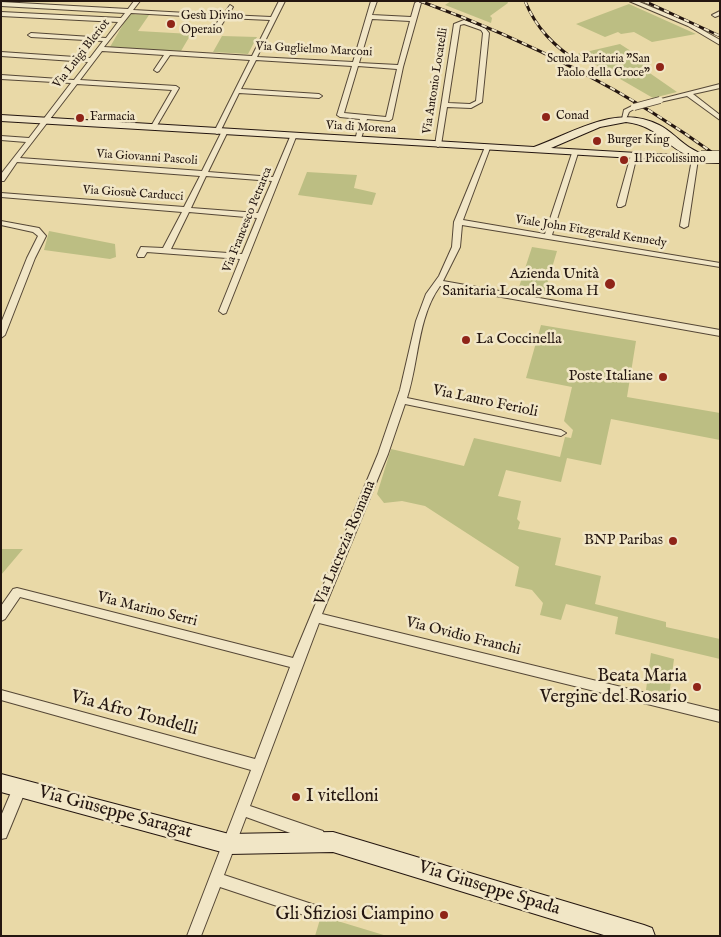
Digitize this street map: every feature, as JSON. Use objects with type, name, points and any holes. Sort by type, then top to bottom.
[{"type":"street","name":"Via Luigi Bleriot","points":[[1,179],[137,1]]},
{"type":"street","points":[[166,251],[204,174],[237,91],[282,1]]},
{"type":"street","points":[[374,1],[340,115],[389,119],[400,66],[418,3]]},
{"type":"street","points":[[632,1],[686,23],[720,43]]},
{"type":"street","points":[[1,4],[273,19]]},
{"type":"street","points":[[215,31],[230,6]]},
{"type":"street","points":[[1,14],[122,20]]},
{"type":"street","points":[[370,17],[413,20]]},
{"type":"street","name":"Via Antonio Locatelli","points":[[438,145],[444,105],[457,24],[460,22],[480,28],[486,33],[478,102],[471,106],[444,105]]},
{"type":"street","points":[[31,35],[108,40]]},
{"type":"street","name":"Via Guglielmo Marconi","points":[[100,49],[400,66]]},
{"type":"street","points":[[157,70],[168,53]]},
{"type":"street","points":[[1,54],[92,60]]},
{"type":"street","points":[[1,77],[176,88],[153,128]]},
{"type":"street","points":[[624,118],[626,111],[634,106],[720,86]]},
{"type":"street","points":[[237,91],[319,96]]},
{"type":"street","points":[[688,93],[720,118]]},
{"type":"street","points":[[358,141],[364,117]]},
{"type":"street","name":"Via di Morena","points":[[1,118],[358,141],[720,161]]},
{"type":"street","points":[[529,150],[612,120],[624,118],[647,122],[720,174]]},
{"type":"street","name":"Via Francesco Petrarca","points":[[223,311],[294,137]]},
{"type":"street","points":[[1,138],[30,140]]},
{"type":"street","points":[[549,234],[570,152],[558,146],[558,141]]},
{"type":"street","points":[[658,157],[676,154],[681,146]]},
{"type":"street","name":"Via Lucrezia Romana","points":[[194,936],[315,617],[383,454],[402,400],[420,321],[430,294],[438,283],[457,244],[458,222],[487,148]]},
{"type":"street","points":[[621,205],[634,155]]},
{"type":"street","name":"Via di Morena","points":[[700,159],[720,158]]},
{"type":"street","points":[[684,226],[700,159]]},
{"type":"street","name":"Via Giovanni Pascoli","points":[[15,160],[276,180]]},
{"type":"street","name":"Via Giosuè Carducci","points":[[1,195],[262,216]]},
{"type":"street","points":[[1,222],[39,231],[42,236],[31,258],[1,335]]},
{"type":"street","name":"Viale John Fitzgerald Kennedy","points":[[458,222],[720,265]]},
{"type":"street","points":[[141,256],[144,249],[245,258]]},
{"type":"street","points":[[438,283],[720,333]]},
{"type":"street","name":"Via Lauro Ferioli","points":[[402,400],[561,433]]},
{"type":"street","name":"Via Marino Serri","points":[[1,616],[17,592],[297,664]]},
{"type":"street","name":"Via Ovidio Franchi","points":[[315,617],[720,717]]},
{"type":"street","name":"Via Afro Tondelli","points":[[1,696],[258,766]]},
{"type":"street","points":[[1,833],[11,785]]},
{"type":"street","name":"Via Giuseppe Saragat","points":[[11,785],[229,844]]},
{"type":"street","name":"Via Giuseppe Spada","points":[[242,809],[333,842],[644,936]]},
{"type":"street","name":"Via Giuseppe Spada","points":[[229,844],[333,842]]},
{"type":"street","points":[[216,879],[313,911]]},
{"type":"green space","points":[[451,1],[507,1],[508,3],[490,16],[492,18],[491,23],[445,5]]},
{"type":"green space","points":[[629,4],[696,34],[652,42],[634,32],[621,34],[618,32],[605,37],[576,24]]},
{"type":"green space","points":[[129,14],[149,15],[138,31],[191,34],[181,51],[110,47]]},
{"type":"green space","points":[[222,36],[257,37],[248,54],[213,52]]},
{"type":"green space","points":[[620,44],[651,64],[641,67],[677,92],[653,98],[577,54]]},
{"type":"green space","points":[[307,172],[357,175],[354,188],[376,193],[372,205],[298,195]]},
{"type":"green space","points":[[49,231],[115,244],[116,257],[110,259],[44,250]]},
{"type":"green space","points":[[532,247],[557,251],[545,291],[519,287]]},
{"type":"green space","points":[[541,325],[636,341],[627,397],[720,413],[720,440],[611,419],[601,465],[567,458],[561,482],[506,470],[498,496],[521,501],[517,519],[520,522],[518,529],[561,538],[555,565],[601,576],[595,604],[666,622],[666,627],[720,639],[720,659],[615,634],[618,617],[566,604],[561,620],[540,615],[543,603],[532,590],[515,586],[519,567],[425,506],[402,501],[384,503],[377,494],[391,449],[464,466],[474,438],[560,457],[565,437],[571,438],[573,430],[564,421],[572,387],[526,378]]},
{"type":"green space","points":[[1,549],[23,549],[1,575]]},
{"type":"green space","points":[[651,653],[674,659],[669,696],[646,690]]},
{"type":"green space","points":[[321,916],[387,936],[315,936]]},
{"type":"railway","points":[[420,1],[499,32],[574,68],[647,109],[717,156]]},
{"type":"railway","points":[[525,1],[540,28],[561,50],[578,62]]},
{"type":"railway","points":[[644,1],[720,36]]},
{"type":"railway","points":[[715,155],[720,158]]},
{"type":"place","name":"Gesù Divino Operaio","points":[[171,24]]},
{"type":"place","name":"Scuola Paritaria \"San Paolo della Croce\"","points":[[660,67]]},
{"type":"place","name":"Conad","points":[[546,117]]},
{"type":"place","name":"Farmacia","points":[[80,118]]},
{"type":"place","name":"Burger King","points":[[597,141]]},
{"type":"place","name":"Il Piccolissimo","points":[[624,160]]},
{"type":"place","name":"Azienda Unità Sanitaria Locale Roma H","points":[[610,284]]},
{"type":"place","name":"La Coccinella","points":[[466,340]]},
{"type":"place","name":"Poste Italiane","points":[[663,377]]},
{"type":"place","name":"BNP Paribas","points":[[673,541]]},
{"type":"place","name":"Beata Maria Vergine del Rosario","points":[[697,687]]},
{"type":"place","name":"I vitelloni","points":[[296,797]]},
{"type":"place","name":"Gli Sfiziosi Ciampino","points":[[444,915]]}]
